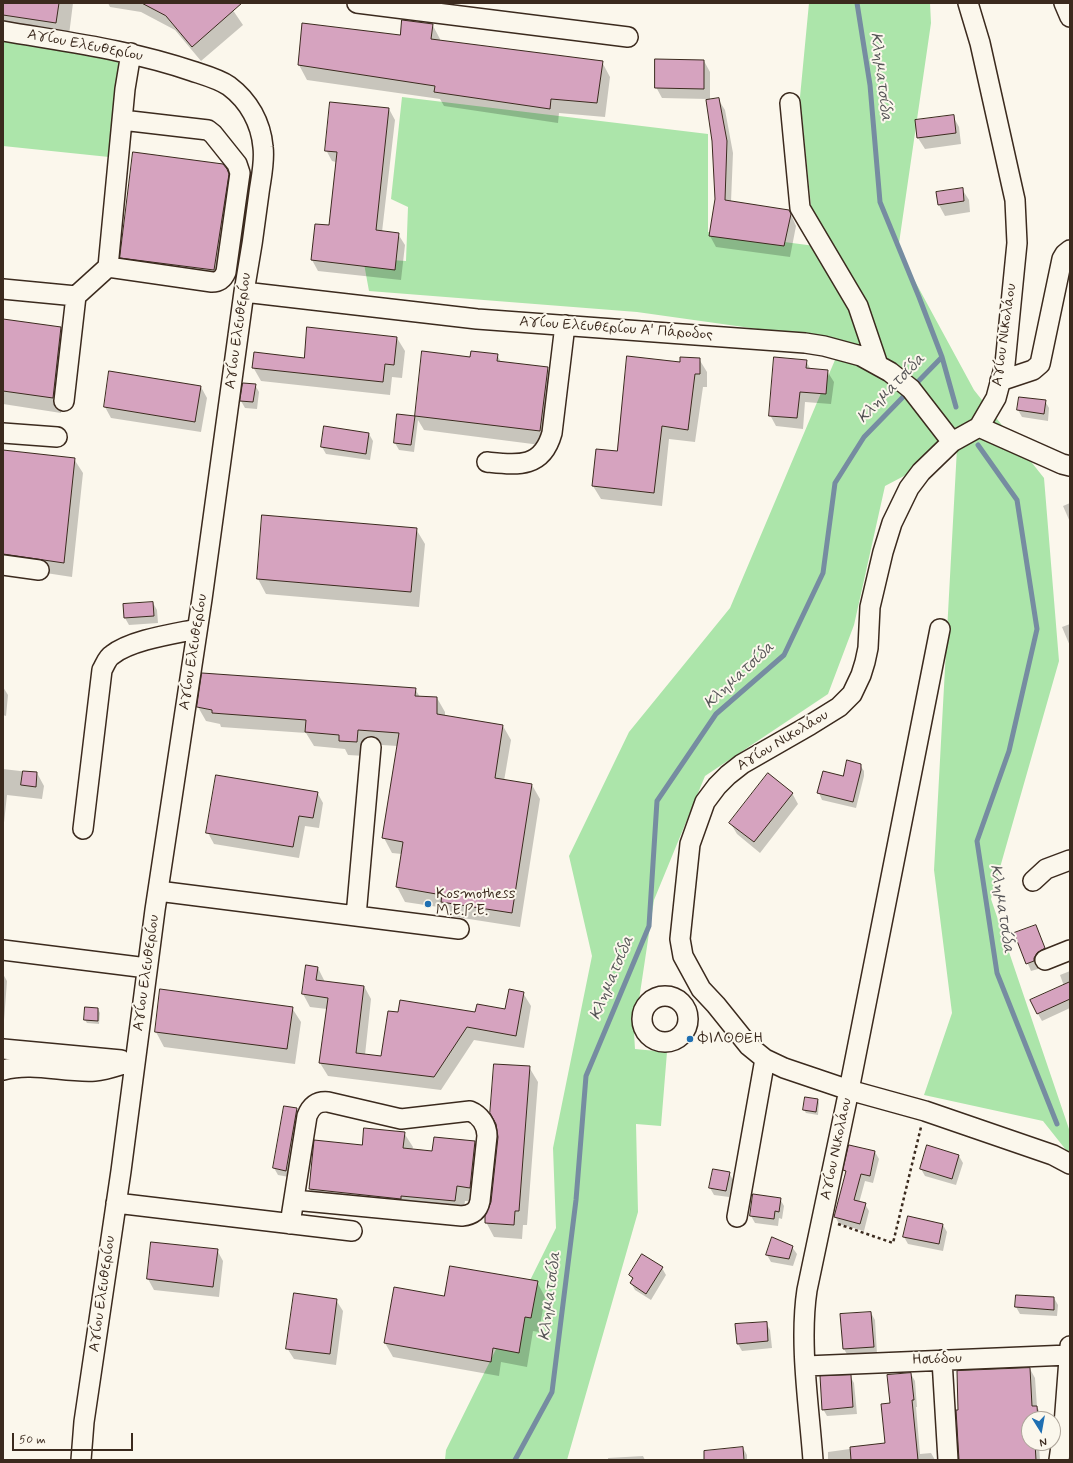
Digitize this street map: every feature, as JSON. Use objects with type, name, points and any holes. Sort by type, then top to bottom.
[{"type":"street","points":[[357,3],[494,11],[628,37]]},
{"type":"street","name":"Αγίου Νικολάου","points":[[813,1460],[806,1366],[805,1304],[849,1090],[784,1068],[765,1058],[749,1046],[702,989],[683,956],[680,939],[690,844],[705,802],[724,778],[742,764],[839,707],[852,694],[861,676],[865,662],[868,648],[870,607],[883,552],[892,523],[913,482],[921,472],[952,442],[979,427],[996,398],[1005,364],[1017,243],[1015,200],[980,43],[968,3]]},
{"type":"street","points":[[1064,3],[1070,17]]},
{"type":"street","name":"Αγίου Ελευθερίου","points":[[3,31],[131,53],[169,63],[228,85],[243,99],[254,114],[260,131],[263,148],[263,165],[253,242],[244,292],[197,629],[147,968],[116,1203],[84,1422],[81,1460]]},
{"type":"street","points":[[64,401],[76,296],[108,267],[125,89],[131,53]]},
{"type":"street","points":[[790,104],[800,208],[858,306],[878,365]]},
{"type":"street","points":[[108,267],[212,282],[221,280],[226,272],[240,173],[237,164],[213,134],[208,130],[122,120]]},
{"type":"street","points":[[1000,381],[1038,367],[1062,298],[1063,256],[1070,250]]},
{"type":"street","points":[[3,289],[76,296]]},
{"type":"street","name":"Αγίου Ελευθερίου Α' Πάροδος","points":[[244,292],[477,319],[805,343],[824,346],[861,356],[890,372],[910,389],[952,442]]},
{"type":"street","points":[[487,462],[520,465],[538,457],[544,451],[552,433],[565,326]]},
{"type":"street","points":[[979,427],[1062,464],[1070,466]]},
{"type":"street","points":[[3,433],[57,437]]},
{"type":"street","points":[[3,565],[39,570]]},
{"type":"street","points":[[83,829],[102,670],[111,655],[130,645],[197,629]]},
{"type":"street","points":[[940,629],[849,1090],[925,1111],[1053,1155],[1070,1164]]},
{"type":"street","points":[[356,916],[371,747]]},
{"type":"street","points":[[1033,880],[1046,869],[1070,860]]},
{"type":"street","points":[[158,891],[459,929]]},
{"type":"street","points":[[3,950],[147,968]]},
{"type":"street","points":[[1045,960],[1070,950]]},
{"type":"street","points":[[684,1006],[702,989]]},
{"type":"street","points":[[3,1050],[134,1061]]},
{"type":"street","points":[[737,1217],[765,1058]]},
{"type":"street","points":[[3,1070],[28,1066],[62,1070],[95,1071],[134,1061]]},
{"type":"street","points":[[290,1224],[307,1116],[309,1110],[317,1103],[328,1102],[401,1119],[470,1111],[479,1116],[485,1127],[487,1136],[480,1201],[476,1211],[472,1214],[462,1216],[294,1200]]},
{"type":"street","points":[[116,1203],[352,1231]]},
{"type":"street","points":[[1059,1460],[1064,1425],[1070,1350]]},
{"type":"street","name":"Ησιόδου","points":[[806,1366],[942,1360],[1070,1350]]},
{"type":"street","points":[[942,1360],[948,1460]]},
{"type":"path","points":[[822,1219],[893,1242],[925,1111]]},
{"type":"green space","points":[[809,3],[930,3],[931,23],[898,250],[974,390],[1044,478],[1059,661],[991,899],[1070,1132],[1070,1155],[1043,1121],[924,1095],[952,1013],[934,870],[957,448],[885,486],[854,625],[828,694],[705,776],[654,900],[634,1033],[635,1049],[667,1052],[661,1126],[636,1124],[638,1212],[567,1460],[445,1460],[446,1450],[556,1228],[553,1148],[592,956],[569,856],[629,732],[730,608],[843,341],[637,312],[369,291],[363,258],[406,261],[408,207],[391,199],[402,97],[708,134],[708,232],[815,246],[800,97]]},
{"type":"green space","points":[[3,37],[122,58],[109,157],[3,146]]},
{"type":"building","points":[[3,3],[59,3],[56,23],[3,15]]},
{"type":"building","points":[[142,3],[242,3],[192,47],[166,16]]},
{"type":"building","points":[[402,20],[433,24],[431,39],[603,61],[597,103],[551,99],[550,109],[434,92],[435,86],[298,65],[302,23],[400,35]]},
{"type":"building","points":[[655,59],[704,60],[704,89],[655,88]]},
{"type":"building","points":[[719,98],[727,141],[725,200],[789,210],[791,214],[784,246],[709,236],[715,199],[712,141],[706,100]]},
{"type":"building","points":[[330,102],[389,108],[376,230],[399,233],[395,270],[311,260],[315,224],[329,225],[337,152],[325,151]]},
{"type":"building","points":[[954,115],[956,133],[917,138],[915,120]]},
{"type":"building","points":[[133,152],[223,164],[227,169],[229,174],[214,270],[120,258]]},
{"type":"building","points":[[963,188],[964,201],[938,205],[936,192]]},
{"type":"building","points":[[3,319],[61,327],[53,398],[3,391]]},
{"type":"building","points":[[307,327],[397,337],[394,365],[385,364],[383,382],[252,368],[254,352],[304,358]]},
{"type":"building","points":[[422,351],[470,357],[471,351],[498,354],[497,361],[548,367],[540,431],[415,416]]},
{"type":"building","points":[[627,356],[680,362],[680,357],[700,358],[700,374],[695,374],[688,430],[662,426],[654,493],[592,486],[596,449],[617,451]]},
{"type":"building","points":[[774,357],[807,360],[806,368],[828,370],[826,394],[800,392],[797,418],[769,416]]},
{"type":"building","points":[[109,371],[201,386],[195,422],[104,407]]},
{"type":"building","points":[[243,383],[256,384],[253,402],[240,401]]},
{"type":"building","points":[[1019,397],[1046,400],[1044,414],[1017,410]]},
{"type":"building","points":[[397,414],[415,416],[411,445],[394,443]]},
{"type":"building","points":[[324,426],[369,433],[366,454],[321,447]]},
{"type":"building","points":[[3,450],[75,458],[64,563],[3,554]]},
{"type":"building","points":[[262,515],[417,528],[411,592],[257,579]]},
{"type":"building","points":[[153,602],[154,616],[124,618],[123,604]]},
{"type":"building","points":[[202,673],[416,688],[415,696],[437,697],[437,714],[503,725],[495,778],[532,784],[512,913],[441,902],[442,895],[396,887],[403,842],[382,838],[399,733],[358,730],[357,742],[339,741],[339,735],[305,732],[306,720],[212,713],[212,710],[197,707]]},
{"type":"building","points":[[847,760],[861,764],[861,770],[853,802],[817,793],[823,771],[843,776]]},
{"type":"building","points":[[23,771],[37,772],[36,787],[21,785]]},
{"type":"building","points":[[768,773],[793,793],[754,842],[729,823]]},
{"type":"building","points":[[216,775],[318,792],[313,818],[299,816],[293,847],[206,833]]},
{"type":"building","points":[[1036,925],[1045,948],[1037,953],[1034,961],[1026,964],[1014,933]]},
{"type":"building","points":[[306,965],[318,967],[316,980],[364,986],[356,1053],[381,1056],[388,1011],[398,1012],[400,1000],[475,1012],[477,1004],[505,1009],[509,989],[524,992],[516,1036],[467,1027],[434,1077],[319,1063],[328,998],[302,994]]},
{"type":"building","points":[[1070,982],[1070,999],[1037,1014],[1030,1000]]},
{"type":"building","points":[[160,989],[293,1007],[287,1049],[155,1032]]},
{"type":"building","points":[[85,1007],[98,1008],[98,1021],[84,1020]]},
{"type":"building","points":[[494,1064],[530,1066],[519,1211],[515,1211],[514,1225],[485,1223],[485,1216],[491,1202],[498,1137],[496,1124],[490,1113]]},
{"type":"building","points":[[805,1097],[818,1099],[816,1112],[803,1110]]},
{"type":"building","points":[[284,1106],[297,1108],[286,1171],[273,1168]]},
{"type":"building","points":[[364,1128],[405,1132],[403,1148],[432,1151],[434,1137],[475,1141],[470,1188],[457,1186],[455,1201],[401,1196],[401,1199],[309,1189],[314,1140],[362,1145]]},
{"type":"building","points":[[849,1145],[875,1151],[870,1176],[861,1174],[854,1200],[866,1203],[860,1224],[834,1217],[846,1171],[843,1170]]},
{"type":"building","points":[[927,1145],[959,1155],[952,1179],[920,1169]]},
{"type":"building","points":[[713,1169],[730,1172],[726,1191],[709,1188]]},
{"type":"building","points":[[753,1194],[781,1198],[779,1212],[775,1211],[774,1219],[750,1216]]},
{"type":"building","points":[[908,1216],[943,1224],[939,1244],[903,1237]]},
{"type":"building","points":[[772,1237],[793,1246],[789,1259],[766,1255]]},
{"type":"building","points":[[151,1242],[218,1249],[213,1287],[147,1279]]},
{"type":"building","points":[[642,1254],[663,1267],[646,1294],[630,1283],[633,1278],[629,1275]]},
{"type":"building","points":[[450,1266],[538,1281],[531,1318],[525,1317],[519,1353],[493,1348],[491,1362],[384,1343],[394,1287],[444,1296]]},
{"type":"building","points":[[294,1293],[337,1299],[330,1354],[286,1349]]},
{"type":"building","points":[[1016,1295],[1054,1297],[1054,1310],[1015,1307]]},
{"type":"building","points":[[871,1312],[874,1347],[843,1349],[840,1314]]},
{"type":"building","points":[[767,1322],[768,1341],[737,1344],[735,1324]]},
{"type":"building","points":[[1030,1368],[1032,1406],[1037,1406],[1037,1411],[1021,1411],[1021,1451],[1035,1451],[1036,1460],[959,1460],[956,1410],[958,1410],[957,1371]]},
{"type":"building","points":[[911,1373],[918,1460],[851,1460],[850,1447],[885,1443],[881,1404],[890,1403],[887,1375]]},
{"type":"building","points":[[851,1375],[853,1407],[822,1410],[820,1376]]},
{"type":"building","points":[[743,1447],[744,1460],[704,1460],[704,1451]]},
{"type":"waterway","name":"Κληματσίδα","points":[[515,1460],[552,1392],[576,1200],[586,1076],[649,926],[657,801],[716,714],[784,655],[823,573],[835,483],[864,437],[942,357],[880,202],[870,85],[857,3]]},
{"type":"waterway","points":[[942,357],[956,407]]},
{"type":"waterway","name":"Κληματσίδα","points":[[978,445],[1017,500],[1037,629],[1009,751],[977,841],[997,973],[1057,1124]]},
{"type":"place","name":"Kosmothess M.E.P.E.","points":[[428,904]]},
{"type":"place","name":"ΦΙΛΟΘΕΗ","points":[[690,1039]]}]
